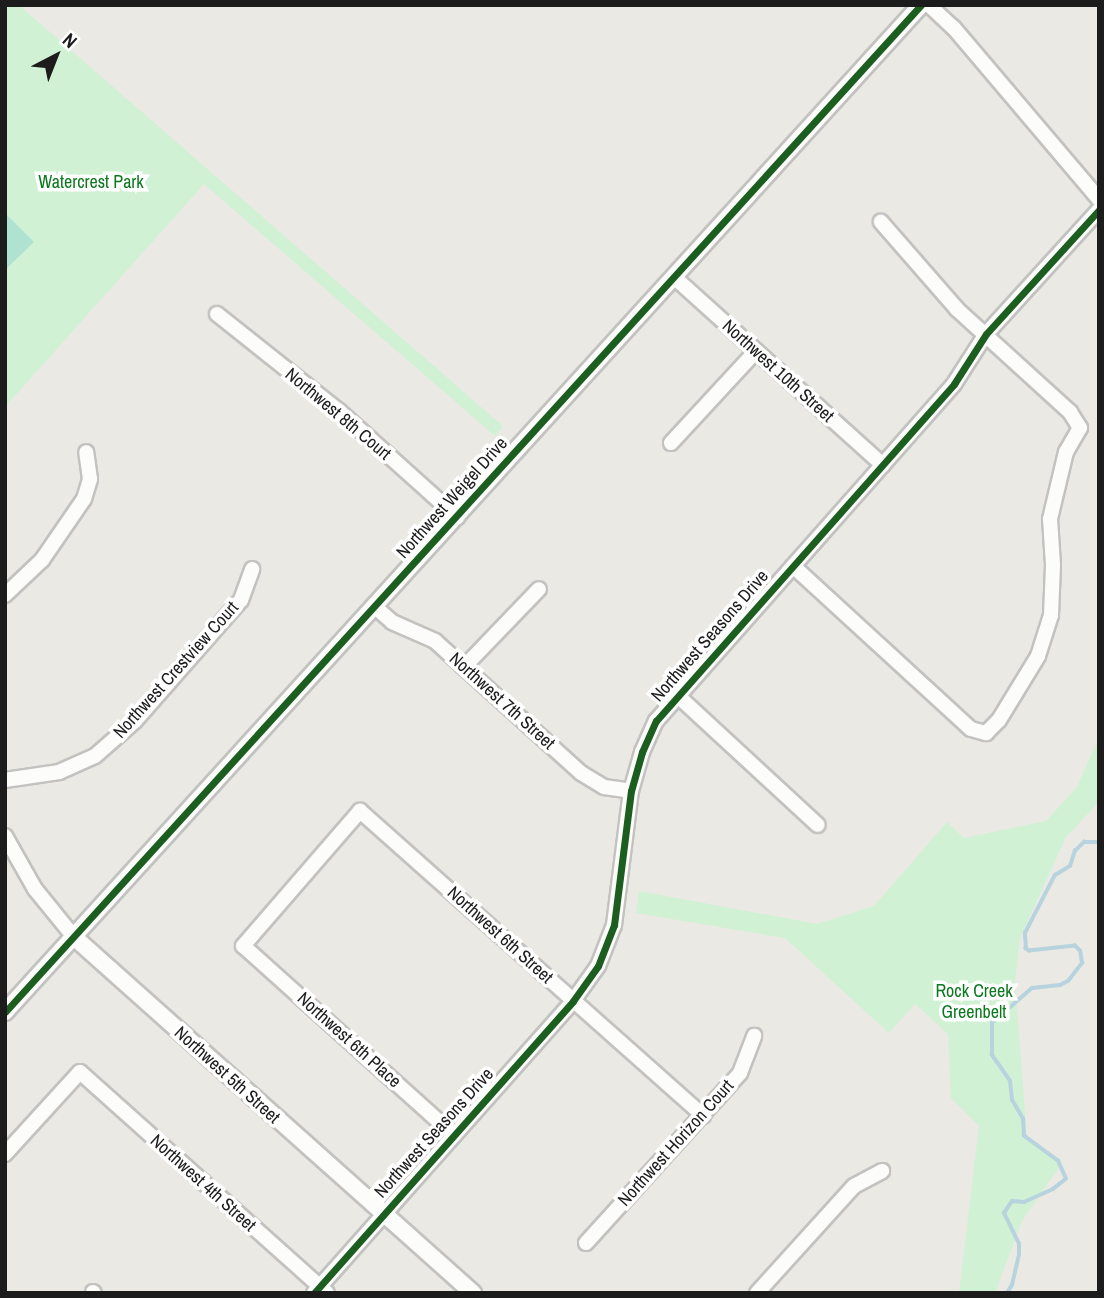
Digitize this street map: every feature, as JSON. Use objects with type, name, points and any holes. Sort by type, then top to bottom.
[{"type":"street","name":"Northwest Weigel Drive","points":[[5,1012],[921,5]]},
{"type":"street","points":[[929,5],[953,27],[1099,199]]},
{"type":"street","name":"Northwest Seasons Drive","points":[[320,1291],[383,1214],[573,1000],[598,966],[614,925],[631,791],[642,752],[656,721],[954,384],[986,334],[1099,210]]},
{"type":"street","points":[[793,566],[971,729],[986,733],[999,720],[1038,656],[1051,615],[1053,565],[1050,519],[1066,452],[1080,428],[1070,412],[957,309],[881,222]]},
{"type":"street","name":"Northwest 10th Street","points":[[674,277],[883,464]]},
{"type":"street","name":"Northwest 8th Court","points":[[216,314],[339,411],[457,517]]},
{"type":"street","points":[[671,443],[756,351]]},
{"type":"street","points":[[5,595],[42,560],[79,508],[90,479],[86,452]]},
{"type":"street","name":"Northwest Crestview Court","points":[[5,780],[60,772],[95,756],[135,721],[241,600],[252,569]]},
{"type":"street","points":[[464,667],[539,589]]},
{"type":"street","name":"Northwest 7th Street","points":[[374,607],[392,622],[435,641],[582,773],[604,787],[631,791]]},
{"type":"street","points":[[678,696],[818,825]]},
{"type":"street","name":"Northwest 6th Street","points":[[360,811],[702,1115]]},
{"type":"street","name":"Northwest 6th Place","points":[[360,811],[243,946],[454,1135]]},
{"type":"street","name":"Northwest 5th Street","points":[[5,836],[50,910],[74,937],[473,1293]]},
{"type":"street","points":[[5,872],[19,863]]},
{"type":"street","name":"Northwest Horizon Court","points":[[586,1243],[740,1073],[754,1036]]},
{"type":"street","name":"Northwest 4th Street","points":[[5,1154],[80,1072],[320,1291]]},
{"type":"street","points":[[757,1293],[854,1186],[882,1171]]},
{"type":"green space","name":"Watercrest Park","points":[[5,5],[19,5],[503,426],[495,436],[204,184],[5,407]]},
{"type":"green space","points":[[5,213],[34,242],[5,270]]},
{"type":"green space","name":"Rock Creek Greenbelt","points":[[1099,737],[1099,802],[1066,837],[1020,938],[1015,982],[1027,1137],[1062,1163],[1022,1221],[995,1293],[959,1293],[979,1126],[951,1098],[948,1034],[915,1004],[889,1033],[785,938],[636,913],[639,891],[817,924],[874,906],[947,822],[964,838],[1046,821],[1077,787]]},
{"type":"waterway","points":[[1007,1293],[1012,1285],[1019,1244],[1004,1213],[1012,1201],[1024,1202],[1053,1189],[1066,1179],[1058,1161],[1024,1136],[1023,1119],[1012,1100],[1010,1081],[992,1055],[992,1023],[1032,988],[1060,985],[1068,981],[1082,963],[1080,951],[1075,946],[1029,951],[1026,949],[1025,933],[1055,875],[1070,866],[1075,851],[1084,842],[1099,842]]},
{"type":"cycle path","points":[[5,1012],[921,5]]},
{"type":"cycle path","points":[[314,1293],[573,1001],[598,966],[614,925],[631,791],[642,752],[656,721],[954,384],[986,334],[1099,210]]}]
